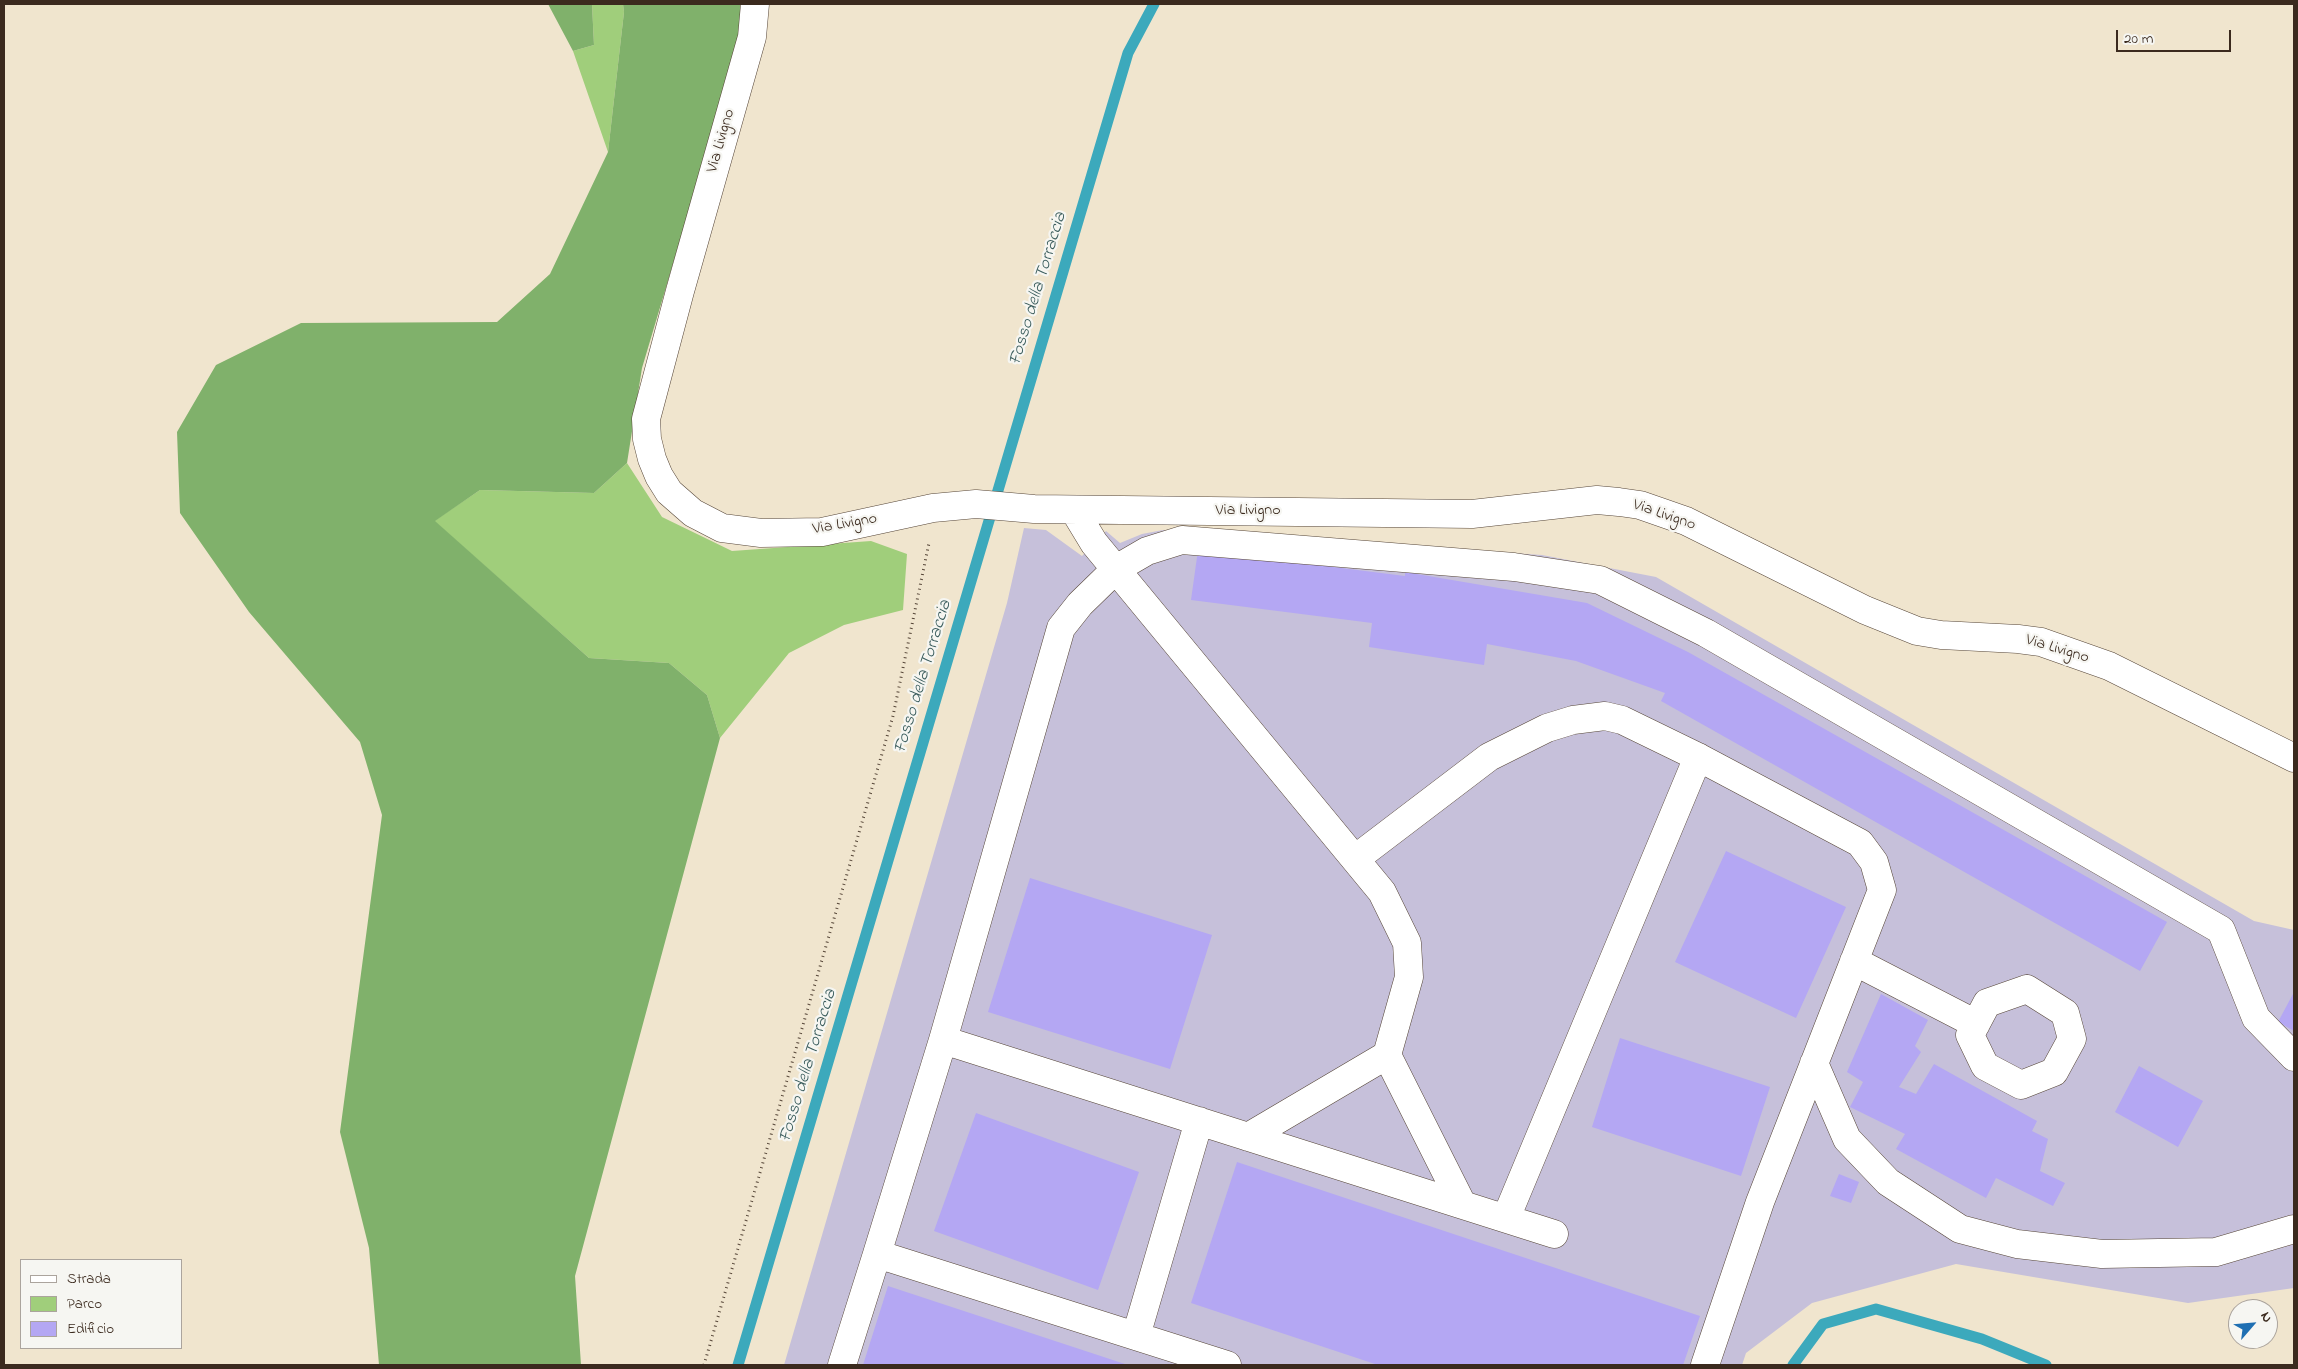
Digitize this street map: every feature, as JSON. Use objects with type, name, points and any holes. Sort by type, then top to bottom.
[{"type":"street","name":"Via Livigno","points":[[755,4],[752,37],[646,419],[647,439],[652,459],[669,492],[680,504],[693,513],[722,528],[761,533],[822,532],[933,508],[976,504],[1074,510],[1472,514],[1597,500],[1640,506],[1686,522],[1865,610],[1917,631],[1941,635],[2041,642],[2109,666],[2294,758]]},
{"type":"street","points":[[1074,510],[1094,543],[1382,892],[1407,943],[1409,977],[1387,1055],[1462,1204]]},
{"type":"street","points":[[842,1365],[943,1040],[1061,628],[1080,604],[1116,569],[1147,551],[1182,540],[1514,567],[1600,580],[1706,633],[2222,930],[2256,1018],[2294,1057]]},
{"type":"street","points":[[1356,859],[1489,757],[1547,728],[1572,720],[1605,716],[1622,720],[1698,757],[1860,843],[1874,862],[1882,890],[1760,1202],[1705,1365]]},
{"type":"street","points":[[1506,1218],[1698,757]]},
{"type":"street","points":[[1854,961],[1976,1024]]},
{"type":"street","points":[[943,1040],[1554,1234]]},
{"type":"street","points":[[1248,1136],[1387,1055]]},
{"type":"street","points":[[1814,1063],[1847,1139],[1888,1182],[1960,1229],[2017,1244],[2102,1254],[2216,1252],[2294,1229]]},
{"type":"street","points":[[1136,1336],[1199,1121]]},
{"type":"street","points":[[877,1254],[1227,1365]]},
{"type":"path","points":[[704,1365],[893,716],[928,551],[933,508]]},
{"type":"shaded area","points":[[1024,528],[1046,530],[1082,556],[1106,531],[1120,543],[1142,534],[1163,530],[1542,555],[1656,577],[2254,921],[2294,930],[2294,1288],[2188,1303],[1956,1264],[1812,1303],[1746,1353],[1742,1365],[784,1365],[1007,603]]},
{"type":"green space","points":[[548,4],[592,4],[594,45],[573,51]]},
{"type":"green space","points":[[592,4],[623,4],[624,12],[608,152],[573,51],[594,45]]},
{"type":"green space","points":[[623,4],[740,4],[744,25],[642,368],[627,463],[594,493],[480,490],[435,521],[589,658],[669,663],[707,695],[720,738],[575,1276],[581,1365],[379,1365],[369,1248],[340,1132],[382,815],[360,742],[249,612],[180,513],[177,432],[216,365],[301,323],[497,322],[550,274],[608,152],[624,12]]},
{"type":"green space","points":[[627,463],[662,517],[732,551],[871,541],[907,554],[903,610],[844,625],[789,653],[720,738],[707,695],[669,663],[589,658],[434,521],[480,490],[594,493]]},
{"type":"building","points":[[1198,550],[1405,576],[1405,572],[1587,603],[1688,652],[2167,922],[2140,971],[1661,701],[1665,693],[1576,661],[1487,644],[1484,665],[1369,647],[1372,623],[1191,600]]},
{"type":"building","points":[[1726,851],[1846,907],[1796,1018],[1675,962]]},
{"type":"building","points":[[1030,878],[1212,935],[1170,1069],[988,1012]]},
{"type":"building","points":[[2294,992],[2294,1031],[2278,1022]]},
{"type":"building","points":[[1881,994],[1928,1020],[1915,1046],[1921,1052],[1899,1087],[1916,1094],[1934,1064],[2037,1121],[2032,1131],[2048,1139],[2040,1171],[2065,1183],[2053,1206],[1996,1178],[1986,1198],[1896,1149],[1905,1134],[1850,1107],[1863,1082],[1847,1072]]},
{"type":"building","points":[[1620,1038],[1770,1087],[1741,1176],[1592,1127]]},
{"type":"building","points":[[2139,1066],[2203,1101],[2178,1147],[2115,1112]]},
{"type":"building","points":[[976,1113],[1139,1172],[1098,1290],[934,1231]]},
{"type":"building","points":[[1237,1162],[1700,1316],[1683,1365],[1378,1365],[1191,1303]]},
{"type":"building","points":[[1839,1174],[1859,1182],[1851,1203],[1830,1196]]},
{"type":"building","points":[[888,1286],[1128,1365],[863,1365]]},
{"type":"waterway","name":"Fosso della Torraccia","points":[[738,1365],[1128,53],[1154,4]]},
{"type":"waterway","points":[[1793,1365],[1823,1324],[1876,1309],[1982,1339],[2046,1365]]}]
